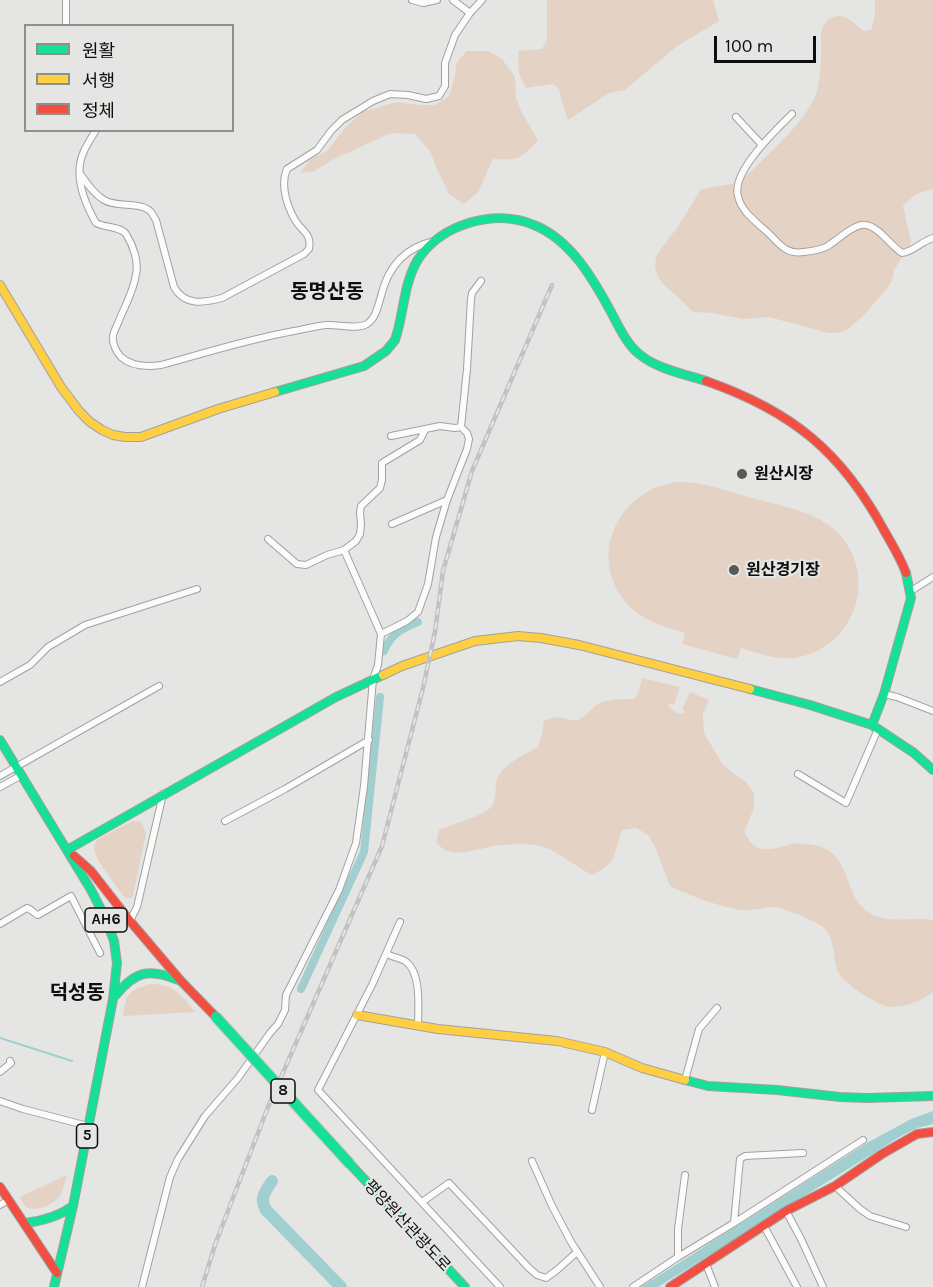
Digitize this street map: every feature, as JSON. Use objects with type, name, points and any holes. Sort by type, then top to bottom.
[{"type":"main road","points":[[0,285],[61,387],[79,411],[90,422],[113,435],[141,437],[218,409],[364,366],[381,355],[394,340],[403,299],[413,269],[421,256],[436,241],[461,226],[495,218],[521,221],[551,234],[566,246],[584,266],[626,337],[640,355],[652,363],[748,397],[786,417],[817,442],[843,468],[872,507],[902,560],[911,591],[908,610],[875,727]]},
{"type":"main road","points":[[0,740],[67,850],[336,697],[402,666],[475,641],[501,636],[518,636],[579,645],[810,705],[875,727],[914,753],[933,770]]},
{"type":"main road","name":"8","points":[[67,850],[91,871],[181,981]]},
{"type":"main road","name":"AH6","points":[[67,850],[106,919],[114,941],[117,963],[113,999]]},
{"type":"main road","points":[[113,999],[125,982],[146,973],[163,973],[181,981]]},
{"type":"main road","name":"평양원산관광도로","points":[[181,981],[465,1287]]},
{"type":"main road","name":"5","points":[[54,1287],[73,1206],[113,999]]},
{"type":"main road","points":[[357,1015],[418,1026],[557,1041],[604,1052],[642,1068],[708,1086],[840,1097],[933,1096]]},
{"type":"main road","points":[[670,1287],[786,1211],[835,1186],[882,1154],[917,1134],[933,1132]]},
{"type":"main road","points":[[0,1187],[4,1203],[25,1223],[57,1273]]},
{"type":"main road","points":[[25,1223],[46,1221],[63,1214],[73,1206]]},
{"type":"street","points":[[66,0],[66,24]]},
{"type":"street","points":[[412,0],[423,3],[437,0]]},
{"type":"street","points":[[453,0],[470,13]]},
{"type":"street","points":[[81,175],[90,187],[105,200],[150,211],[156,220],[178,295],[193,301],[222,298],[304,254],[309,249],[309,238],[294,219],[285,195],[284,181],[287,169],[317,150],[342,120],[373,101],[390,94],[426,99],[439,96],[445,86],[446,63],[455,35],[470,13],[483,0]]},
{"type":"street","points":[[792,114],[762,145],[736,186],[744,209],[784,249],[801,253],[825,248],[855,227],[863,225],[872,227],[902,253],[933,238]]},
{"type":"street","points":[[736,117],[762,145]]},
{"type":"street","points":[[95,132],[81,162],[83,192],[96,223],[122,230],[126,234],[133,248],[136,262],[136,275],[129,299],[113,337],[115,349],[127,362],[147,367],[161,365],[267,336],[326,325],[362,326],[369,323],[375,316],[387,278],[399,260],[420,245],[436,241]]},
{"type":"street","points":[[461,427],[471,298],[481,281]]},
{"type":"street","points":[[391,436],[440,426],[461,427]]},
{"type":"street","points":[[381,634],[418,612],[428,584],[436,537],[447,500],[467,449],[469,439],[461,427]]},
{"type":"street","points":[[268,539],[297,564],[306,565],[344,550],[356,541],[360,534],[361,506],[380,488],[382,463],[420,440],[425,430]]},
{"type":"street","points":[[392,524],[447,500]]},
{"type":"street","points":[[142,1287],[170,1177],[178,1160],[205,1116],[238,1078],[278,1024],[285,1010],[286,995],[339,890],[356,843],[381,634],[344,550]]},
{"type":"street","points":[[911,591],[933,577]]},
{"type":"street","points":[[0,682],[30,664],[48,647],[85,625],[197,589]]},
{"type":"street","points":[[0,787],[18,771],[159,686]]},
{"type":"street","points":[[884,694],[933,711]]},
{"type":"street","points":[[798,774],[846,803],[875,727]]},
{"type":"street","points":[[225,821],[369,740]]},
{"type":"street","points":[[0,776],[18,771]]},
{"type":"street","points":[[130,921],[137,907],[163,794]]},
{"type":"street","points":[[0,924],[27,908],[38,915],[70,896],[99,953]]},
{"type":"street","points":[[400,922],[387,954],[318,1090],[500,1287]]},
{"type":"street","points":[[387,954],[405,961],[416,977],[418,1026]]},
{"type":"street","points":[[685,1080],[699,1029],[717,1008]]},
{"type":"street","points":[[592,1110],[604,1052]]},
{"type":"street","points":[[0,1072],[11,1063],[10,1061]]},
{"type":"street","points":[[0,1101],[39,1114],[88,1126]]},
{"type":"street","points":[[633,1287],[863,1140]]},
{"type":"street","points":[[734,1223],[740,1159],[745,1156],[802,1153]]},
{"type":"street","points":[[532,1161],[552,1206],[600,1287]]},
{"type":"street","points":[[678,1257],[678,1229],[684,1175]]},
{"type":"street","points":[[422,1202],[449,1184],[529,1268],[537,1275],[546,1278],[578,1252]]},
{"type":"street","points":[[835,1186],[870,1216],[906,1227]]},
{"type":"street","points":[[786,1211],[823,1287]]},
{"type":"street","points":[[764,1226],[797,1287]]},
{"type":"street","points":[[706,1264],[715,1287]]},
{"type":"shaded area","points":[[547,0],[713,0],[719,21],[676,47],[625,90],[609,93],[568,120],[559,89],[553,84],[526,88],[519,74],[518,51],[542,49],[547,39]]},
{"type":"shaded area","points":[[875,0],[933,0],[933,189],[917,194],[903,205],[911,243],[894,270],[889,286],[863,316],[848,329],[838,333],[828,333],[769,317],[742,319],[713,313],[693,312],[658,277],[655,267],[656,257],[701,189],[737,183],[797,125],[813,102],[817,91],[821,64],[821,32],[826,22],[838,16],[852,21],[864,31],[871,30],[875,16]]},
{"type":"shaded area","points":[[467,51],[488,51],[502,59],[515,77],[516,98],[538,140],[527,152],[514,159],[493,159],[478,192],[464,204],[449,194],[430,151],[415,134],[391,133],[332,160],[315,171],[300,173],[311,159],[327,151],[345,128],[362,112],[397,102],[435,105],[449,96],[457,62]]},
{"type":"shaded area","name":"원산경기장","points":[[676,482],[705,485],[792,509],[822,520],[830,526],[846,542],[855,561],[859,581],[856,601],[849,620],[837,637],[820,649],[799,657],[762,655],[741,648],[737,659],[682,644],[685,633],[650,620],[631,608],[617,590],[610,570],[609,550],[613,531],[623,514],[637,499],[655,488]]},
{"type":"shaded area","points":[[642,678],[680,687],[674,705],[668,703],[678,713],[682,714],[685,711],[682,709],[690,692],[709,700],[703,714],[704,733],[723,765],[746,782],[754,794],[754,808],[744,832],[752,844],[761,849],[795,844],[819,846],[830,851],[838,859],[855,898],[870,913],[885,919],[933,920],[933,992],[913,1003],[897,1007],[885,1006],[870,999],[841,977],[836,967],[831,939],[822,926],[779,908],[735,909],[718,905],[670,886],[648,835],[636,828],[622,830],[614,857],[607,866],[592,875],[544,847],[524,844],[502,845],[457,852],[447,851],[436,843],[439,830],[475,817],[491,807],[501,772],[512,762],[537,748],[544,721],[555,717],[577,720],[604,701],[634,699],[639,692]]},
{"type":"shaded area","points":[[132,821],[142,823],[146,834],[133,895],[132,898],[125,898],[102,867],[94,848],[97,840]]},
{"type":"shaded area","points":[[150,984],[158,984],[176,991],[195,1012],[123,1016],[129,994]]},
{"type":"shaded area","points":[[67,1175],[61,1194],[55,1201],[45,1207],[34,1209],[25,1206],[20,1197]]},
{"type":"water","points":[[933,1111],[933,1124],[917,1128],[901,1136],[658,1287],[641,1287],[867,1143],[911,1119]]},
{"type":"waterway","points":[[384,651],[397,633],[418,622]]},
{"type":"waterway","points":[[301,989],[364,852],[380,697]]},
{"type":"waterway","points":[[0,1038],[72,1061]]},
{"type":"waterway","points":[[272,1181],[263,1198],[266,1210],[341,1287]]},
{"type":"railway","points":[[202,1287],[216,1242],[268,1107],[382,846],[423,688],[435,632],[443,571],[472,471],[552,285]]},
{"type":"traffic: fast","points":[[275,392],[364,366],[386,351],[395,340],[412,271],[427,248],[454,229],[486,219],[502,218],[519,220],[541,228],[570,251],[593,280],[620,329],[639,354],[662,367],[706,381]]},
{"type":"traffic: fast","points":[[872,725],[884,694],[911,598],[906,573]]},
{"type":"traffic: fast","points":[[67,850],[336,697],[383,675]]},
{"type":"traffic: fast","points":[[750,689],[872,725],[914,753],[933,770]]},
{"type":"traffic: fast","points":[[0,740],[91,890],[114,941],[117,963],[113,999],[73,1206],[54,1287]]},
{"type":"traffic: fast","points":[[115,996],[129,981],[143,974],[159,974],[178,980]]},
{"type":"traffic: fast","points":[[216,1017],[350,1164]]},
{"type":"traffic: fast","points":[[685,1080],[708,1086],[840,1097],[933,1096]]},
{"type":"traffic: fast","points":[[350,1164],[465,1287]]},
{"type":"traffic: fast","points":[[25,1223],[50,1218],[73,1206]]},
{"type":"traffic: slow","points":[[0,285],[61,387],[79,411],[90,422],[113,435],[141,437],[218,409],[275,392]]},
{"type":"traffic: slow","points":[[383,675],[402,666],[475,641],[518,636],[579,645],[750,689]]},
{"type":"traffic: slow","points":[[357,1015],[438,1029],[557,1041],[605,1052],[642,1068],[685,1080]]},
{"type":"traffic: jam","points":[[706,381],[764,406],[789,421],[832,457],[868,504],[897,552],[906,573]]},
{"type":"traffic: jam","points":[[74,856],[91,871],[181,981],[216,1017]]},
{"type":"traffic: jam","points":[[670,1287],[786,1211],[835,1186],[882,1154],[917,1134],[933,1132]]},
{"type":"traffic: jam","points":[[0,1187],[57,1273]]},
{"type":"place","name":"원산시장","points":[[742,474]]},
{"type":"place","name":"원산경기장","points":[[734,570]]},
{"type":"district","name":"동명산동","points":[[327,292]]},
{"type":"district","name":"덕성동","points":[[77,993]]}]
